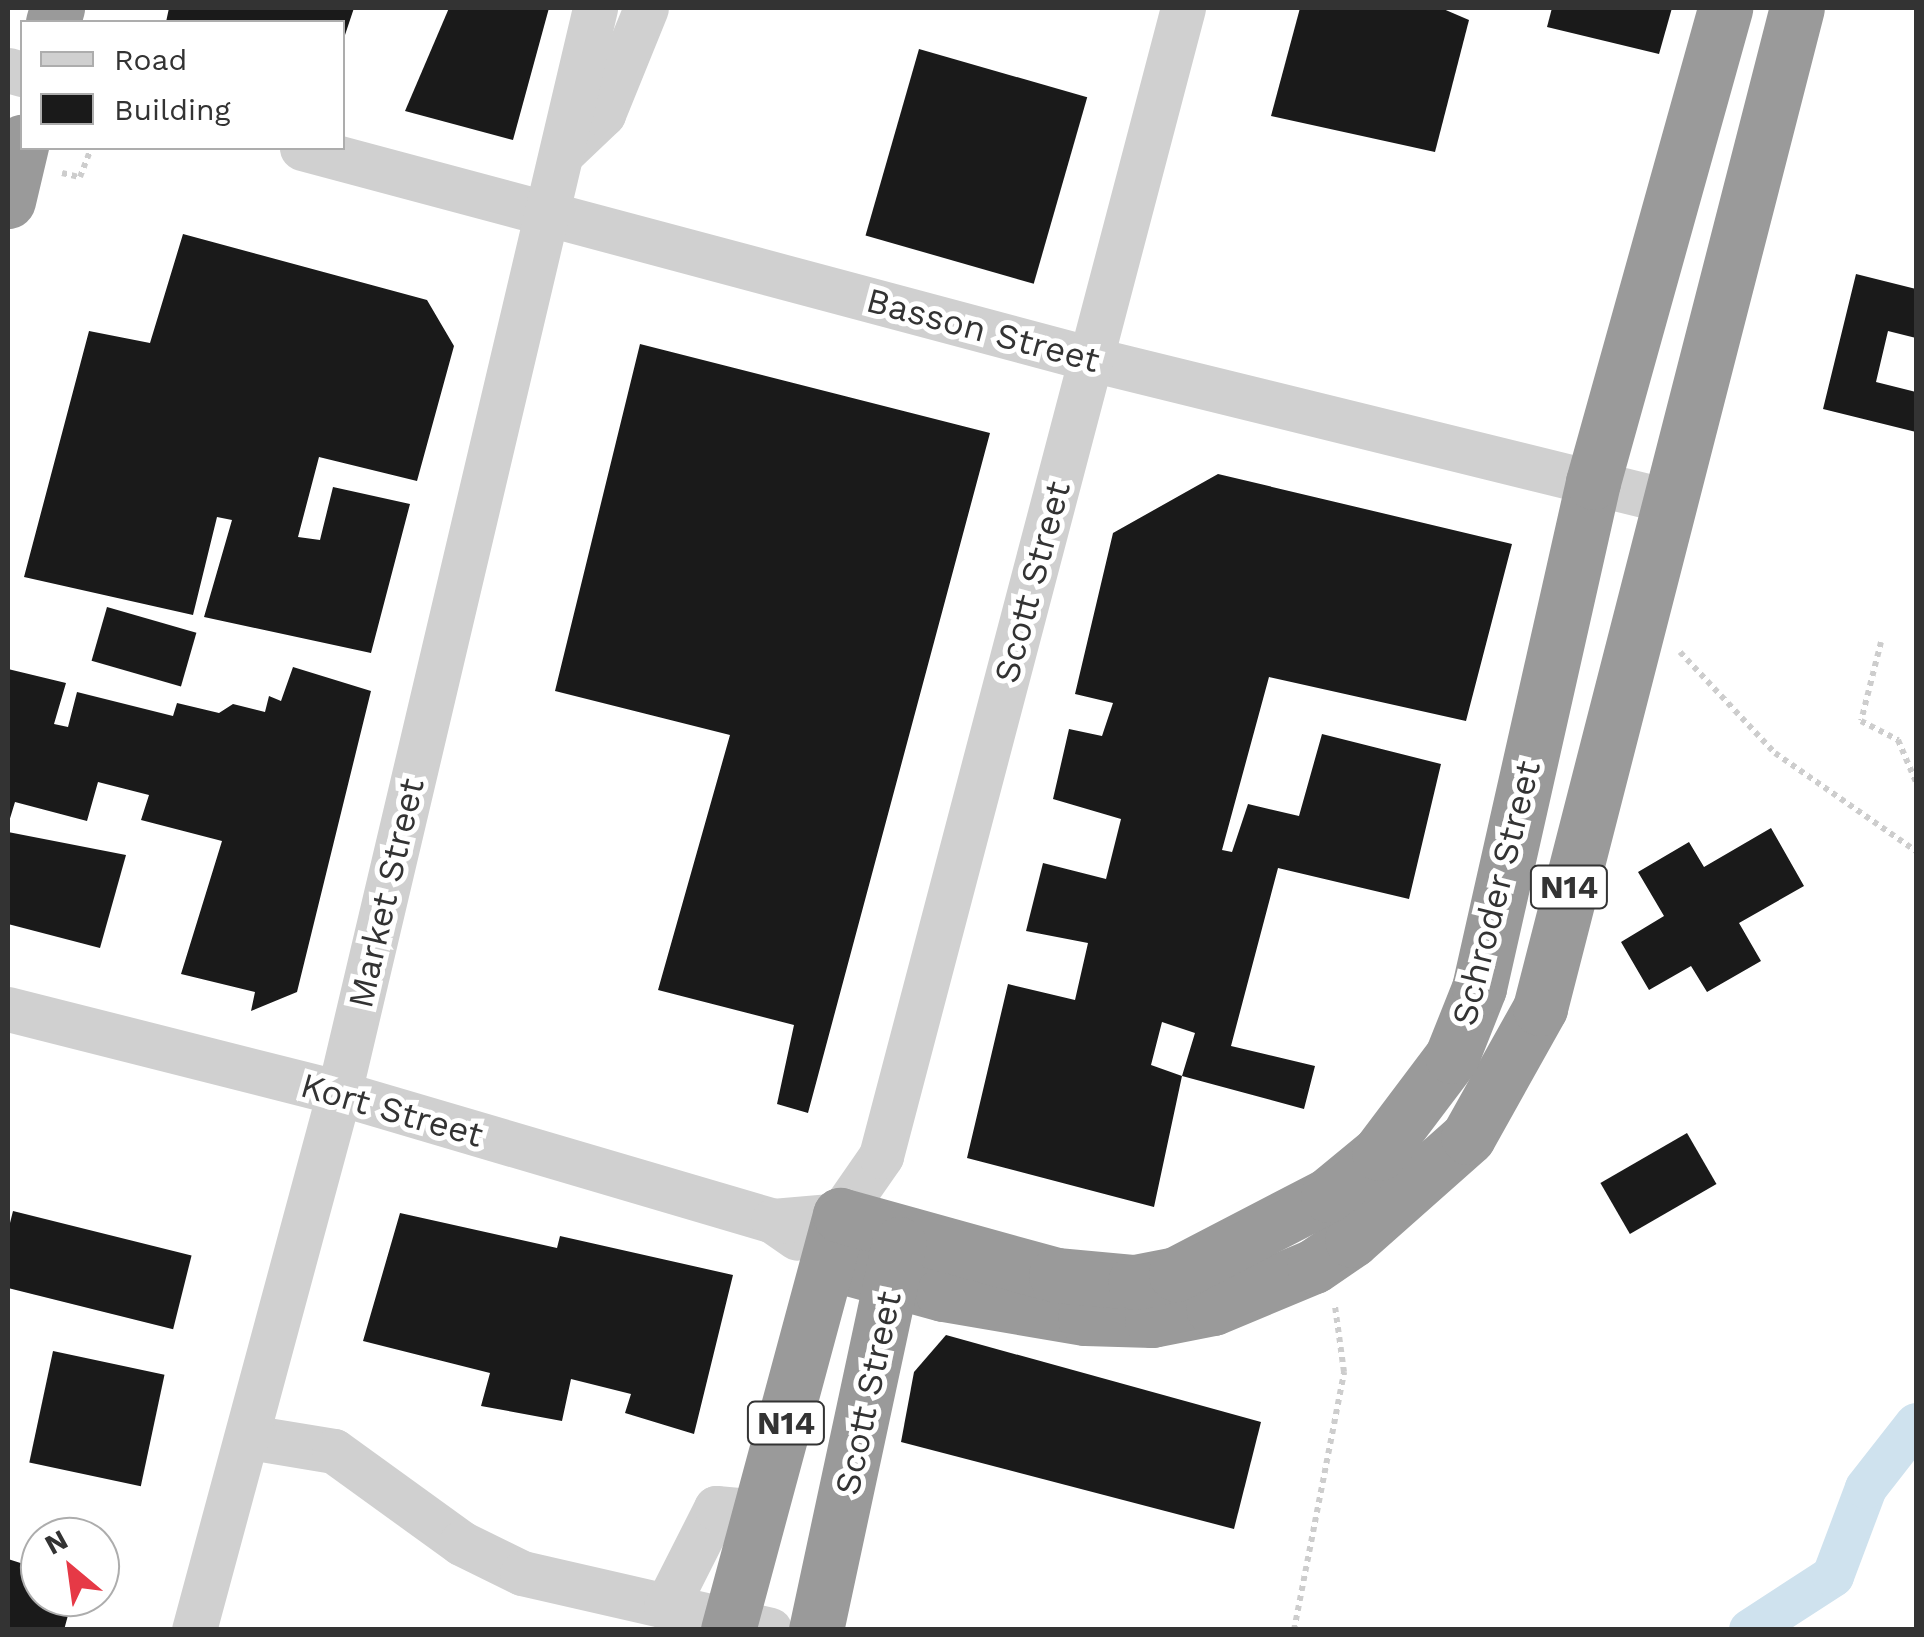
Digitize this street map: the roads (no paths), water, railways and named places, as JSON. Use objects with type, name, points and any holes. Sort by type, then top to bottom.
[{"type":"highway","name":"Schroder Street","points":[[897,1257],[1135,1282],[1176,1274],[1273,1230],[1379,1154],[1452,1056],[1480,988],[1593,482],[1725,8]]},
{"type":"highway","name":"Schroder Street","points":[[835,1239],[1085,1318],[1152,1320],[1212,1308],[1314,1266],[1408,1195],[1468,1137],[1540,1008],[1797,8]]},
{"type":"highway","points":[[8,201],[20,150]]},
{"type":"highway","name":"Scott Street","points":[[743,1627],[761,1512],[835,1239]]},
{"type":"highway","name":"Scott Street","points":[[816,1630],[897,1257]]},
{"type":"street","name":"Market Street","points":[[194,1630],[249,1438],[338,1093],[595,8]]},
{"type":"street","points":[[562,153],[603,114],[646,8]]},
{"type":"street","name":"Scott Street","points":[[835,1239],[881,1156],[1184,8]]},
{"type":"street","name":"Basson Street","points":[[310,150],[1091,359],[1668,501]]},
{"type":"street","name":"Kort Street","points":[[8,1009],[338,1093],[774,1221]]},
{"type":"street","name":"Scott Street","points":[[881,1156],[897,1257]]},
{"type":"street","name":"Schroder Street","points":[[774,1221],[835,1239]]},
{"type":"street","points":[[249,1438],[334,1451],[461,1543],[522,1573],[743,1627]]},
{"type":"street","points":[[666,1607],[716,1508],[761,1512]]},
{"type":"waterway","points":[[1750,1630],[1833,1576],[1866,1488],[1916,1424]]}]
